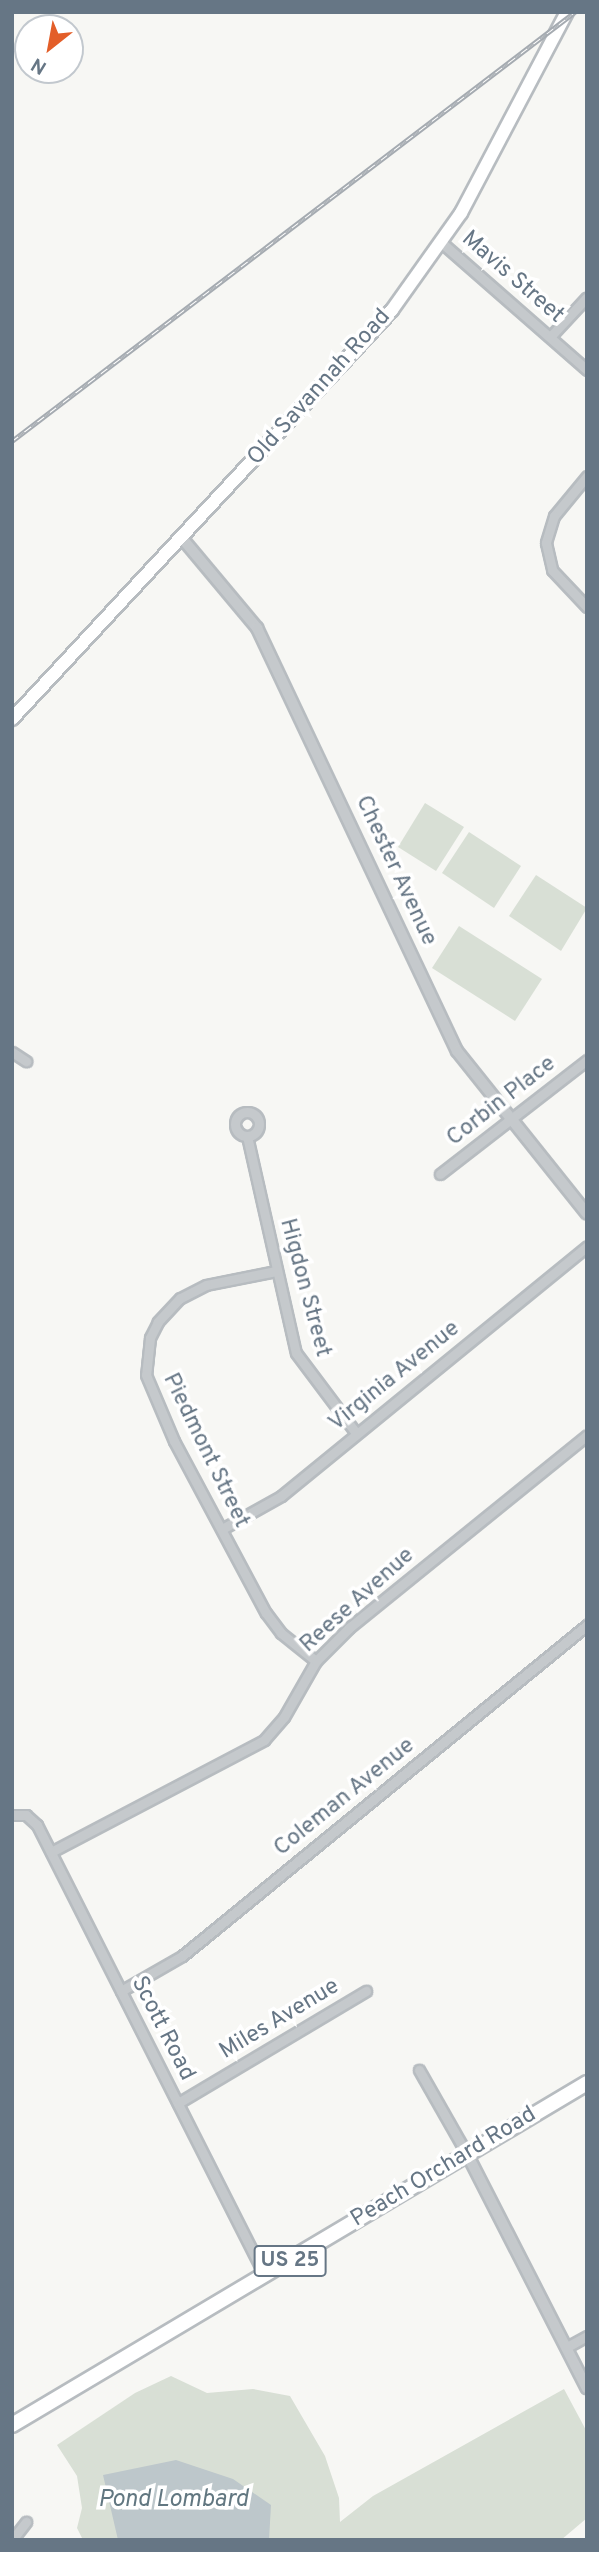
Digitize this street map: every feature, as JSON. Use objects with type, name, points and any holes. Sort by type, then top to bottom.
[{"type":"main road","name":"Old Savannah Road","points":[[12,719],[329,382],[392,310],[442,243],[494,154],[567,12]]},
{"type":"main road","name":"Peach Orchard Road","points":[[12,2425],[78,2389],[587,2083]]},
{"type":"street","name":"Mavis Street","points":[[442,243],[587,370]]},
{"type":"street","points":[[550,337],[587,297]]},
{"type":"street","points":[[587,476],[554,516],[546,543],[552,570],[587,607]]},
{"type":"street","name":"Chester Avenue","points":[[181,537],[257,628],[457,1051],[587,1214]]},
{"type":"street","points":[[12,1052],[26,1061]]},
{"type":"street","name":"Corbin Place","points":[[440,1174],[587,1060]]},
{"type":"street","name":"Higdon Street","points":[[247,1136],[276,1271],[301,1363],[356,1433]]},
{"type":"street","name":"Virginia Avenue","points":[[222,1529],[281,1496],[587,1246]]},
{"type":"street","name":"Piedmont Street","points":[[276,1271],[206,1285],[180,1298],[158,1322],[144,1360],[152,1394],[272,1622],[316,1661]]},
{"type":"street","name":"Reese Avenue","points":[[51,1852],[264,1740],[284,1717],[316,1661],[349,1628],[587,1435]]},
{"type":"street","name":"Coleman Avenue","points":[[121,1991],[182,1956],[587,1625]]},
{"type":"street","name":"Scott Road","points":[[12,1815],[30,1817],[51,1852],[265,2276]]},
{"type":"street","name":"Miles Avenue","points":[[178,2103],[366,1991]]},
{"type":"street","points":[[419,2070],[467,2154],[587,2388]]},
{"type":"street","points":[[567,2347],[587,2336]]},
{"type":"street","points":[[12,2540],[26,2522]]},
{"type":"shaded area","points":[[425,803],[464,827],[436,871],[398,847]]},
{"type":"shaded area","points":[[469,832],[521,866],[494,908],[442,873]]},
{"type":"shaded area","points":[[536,875],[587,908],[561,951],[509,916]]},
{"type":"shaded area","points":[[459,926],[542,979],[515,1021],[432,968]]},
{"type":"shaded area","points":[[171,2376],[207,2393],[253,2389],[290,2396],[325,2456],[339,2498],[340,2522],[373,2496],[564,2389],[587,2432],[587,2518],[561,2540],[83,2540],[77,2528],[82,2508],[77,2476],[57,2445],[135,2393]]},
{"type":"water","name":"Pond Lombard","points":[[176,2460],[233,2479],[271,2505],[269,2540],[118,2540],[103,2475]]},
{"type":"railway","points":[[12,441],[575,12]]}]
